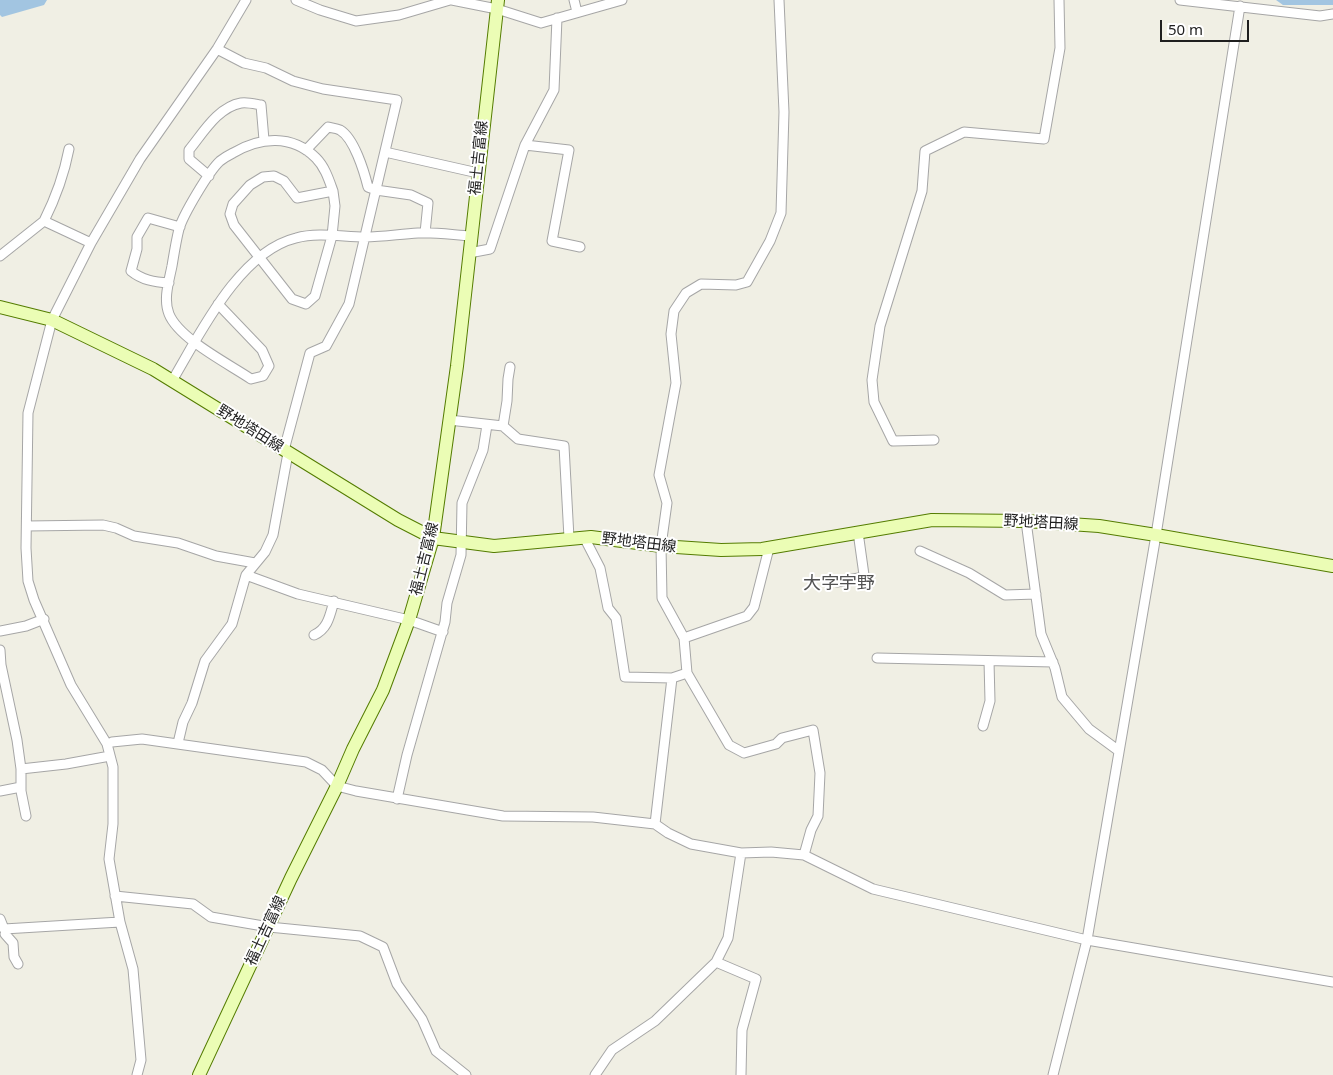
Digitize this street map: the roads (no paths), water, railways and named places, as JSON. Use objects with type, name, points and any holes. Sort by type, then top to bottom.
[{"type":"main road","name":"福土吉富線","points":[[199,1075],[291,878],[383,690],[409,620],[433,538],[457,366],[497,4]]},
{"type":"main road","name":"野地塔田線","points":[[0,307],[52,320],[153,368],[398,520],[433,538],[494,546],[590,537],[661,546],[721,550],[769,548],[932,520],[1026,521],[1099,526],[1333,566]]},
{"type":"street","points":[[137,1075],[141,1060],[133,969],[120,922],[109,860],[113,805],[113,767],[107,744],[71,685],[44,619],[34,600],[28,581],[26,548],[28,413],[52,320],[91,243],[140,159],[218,49],[246,0]]},
{"type":"street","points":[[296,0],[320,10],[356,20],[399,15],[451,0],[497,4],[541,23],[622,0]]},
{"type":"street","points":[[574,0],[577,12]]},
{"type":"street","points":[[779,0],[784,112],[781,214],[770,241],[747,282],[736,285],[701,284],[686,293],[674,312],[672,334],[676,383],[659,475],[667,503],[661,546],[662,598],[684,638],[687,673],[729,745],[744,753],[776,744],[782,738],[813,730],[820,773],[818,816],[811,830],[804,855]]},
{"type":"street","points":[[934,440],[893,441],[874,402],[872,380],[880,326],[922,191],[925,151],[964,132],[1044,139],[1060,48],[1059,0]]},
{"type":"street","points":[[1180,0],[1320,16],[1333,14]]},
{"type":"street","points":[[1053,1075],[1087,940],[1156,535],[1240,6]]},
{"type":"street","points":[[469,253],[490,249],[525,145],[554,90],[557,18]]},
{"type":"street","points":[[178,743],[183,722],[192,703],[205,661],[232,624],[246,575],[265,552],[273,535],[286,452],[310,353],[326,346],[349,304],[397,100],[323,89],[301,83],[266,68],[244,63],[218,49]]},
{"type":"street","points":[[209,176],[189,159],[189,150],[217,116],[230,107],[242,103],[261,104],[264,140]]},
{"type":"street","points":[[306,150],[328,127],[340,130],[352,144],[362,164],[368,187],[411,195],[428,203],[425,233]]},
{"type":"street","points":[[218,304],[262,350],[269,366],[263,376],[251,379],[195,342],[178,329],[169,315],[166,302],[180,227],[200,188],[220,161],[245,146],[264,140],[285,140],[306,150],[317,158],[333,191],[335,206],[332,236],[316,296],[306,304],[292,298],[234,225],[230,214],[233,204],[250,185],[263,178],[274,176],[284,181],[297,198],[333,191]]},
{"type":"street","points":[[525,145],[569,150],[552,241],[580,247]]},
{"type":"street","points":[[0,256],[44,221],[65,172],[69,149]]},
{"type":"street","points":[[385,152],[478,172]]},
{"type":"street","points":[[169,283],[139,278],[131,271],[137,249],[137,237],[148,218],[180,227]]},
{"type":"street","points":[[44,221],[91,243]]},
{"type":"street","points":[[172,381],[225,293],[259,257],[278,244],[297,237],[366,237],[425,233],[471,236]]},
{"type":"street","points":[[503,426],[508,401],[510,367]]},
{"type":"street","points":[[449,420],[503,426],[518,439],[564,446],[569,538]]},
{"type":"street","points":[[397,799],[407,755],[445,622],[447,603],[461,554],[462,502],[483,450],[487,425]]},
{"type":"street","points":[[1026,521],[1041,634],[1053,662],[1062,697],[1088,729],[1119,751]]},
{"type":"street","points":[[27,526],[103,525],[116,528],[134,536],[178,543],[216,556],[255,563]]},
{"type":"street","points":[[837,582],[865,579],[858,532]]},
{"type":"street","points":[[584,537],[600,568],[608,608],[616,618],[625,677],[672,678],[687,673]]},
{"type":"street","points":[[684,638],[748,616],[754,607],[769,548]]},
{"type":"street","points":[[920,551],[969,572],[1005,595],[1036,594]]},
{"type":"street","points":[[246,575],[298,594],[409,620],[442,632]]},
{"type":"street","points":[[314,635],[325,628],[334,601]]},
{"type":"street","points":[[0,631],[26,626],[44,619]]},
{"type":"street","points":[[0,650],[1,666],[21,769],[21,787],[26,816]]},
{"type":"street","points":[[876,658],[1053,662]]},
{"type":"street","points":[[983,726],[990,701],[989,661]]},
{"type":"street","points":[[655,824],[672,678]]},
{"type":"street","points":[[112,742],[142,739],[306,762],[322,770],[337,786],[397,799],[502,816],[593,817],[655,824],[668,833],[691,844],[741,853],[771,852],[804,855],[873,889],[1087,940],[1333,982]]},
{"type":"street","points":[[21,769],[66,764],[110,756]]},
{"type":"street","points":[[0,791],[21,787]]},
{"type":"street","points":[[595,1075],[612,1050],[655,1021],[716,962],[728,938],[741,853]]},
{"type":"street","points":[[115,896],[193,904],[211,917],[269,927],[360,936],[384,947],[397,984],[422,1019],[436,1050],[466,1075]]},
{"type":"street","points":[[0,919],[3,932],[13,943],[14,957],[18,964]]},
{"type":"street","points":[[3,932],[120,922]]},
{"type":"street","points":[[716,962],[756,979],[742,1030],[741,1075]]},
{"type":"water","points":[[0,0],[47,0],[44,5],[2,17],[0,15]]},
{"type":"water","points":[[1276,0],[1333,0],[1333,5],[1283,5]]},
{"type":"district","name":"大字宇野","points":[[839,584]]}]
